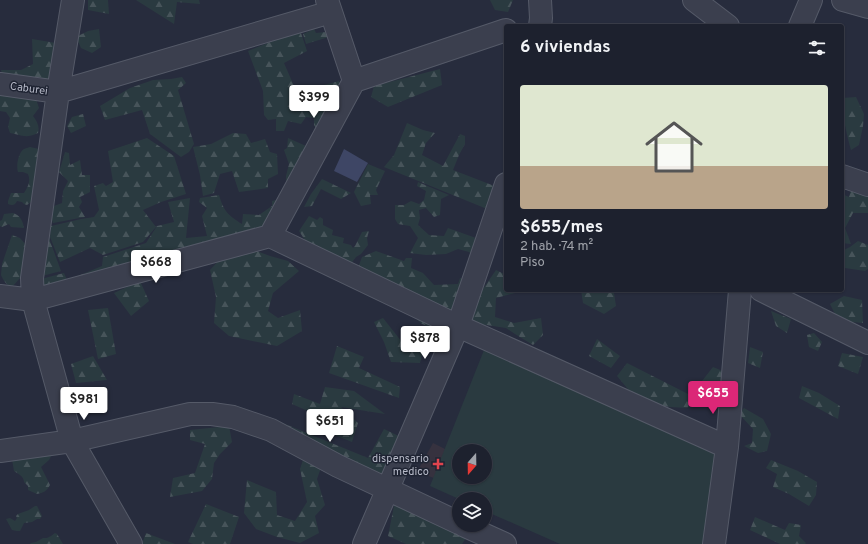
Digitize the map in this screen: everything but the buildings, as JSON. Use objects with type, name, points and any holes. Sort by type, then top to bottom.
[{"type":"street","points":[[73,0],[58,92],[32,278],[33,300],[72,441],[132,544]]},
{"type":"street","points":[[694,0],[725,24]]},
{"type":"street","points":[[801,24],[811,0]]},
{"type":"street","points":[[843,0],[868,7]]},
{"type":"street","points":[[58,92],[329,6],[354,81]]},
{"type":"street","points":[[521,24],[540,15]]},
{"type":"street","points":[[270,236],[354,81],[504,31]]},
{"type":"street","name":"Caburei","points":[[0,84],[58,92]]},
{"type":"street","points":[[844,177],[868,185]]},
{"type":"street","points":[[364,544],[458,326],[504,190]]},
{"type":"street","points":[[0,296],[33,300],[270,236],[458,326],[727,447]]},
{"type":"street","points":[[714,544],[727,447],[740,292]]},
{"type":"street","points":[[765,292],[868,343]]},
{"type":"street","points":[[0,451],[72,441],[190,414],[212,414],[233,417],[271,430],[338,466],[452,520]]},
{"type":"street","points":[[478,532],[505,544]]},
{"type":"shaded area","name":"dispensario medico","points":[[433,443],[452,452],[452,466],[445,482],[417,472]]},
{"type":"green space","points":[[88,0],[108,0],[109,14],[88,10]]},
{"type":"green space","points":[[136,0],[199,0],[200,4],[177,2],[174,24]]},
{"type":"green space","points":[[490,0],[513,0],[508,12],[495,10]]},
{"type":"green space","points":[[331,24],[332,36],[306,44],[303,34],[314,29],[316,33],[326,32]]},
{"type":"green space","points":[[99,29],[101,47],[92,53],[81,48],[76,37],[88,31]]},
{"type":"green space","points":[[300,30],[307,51],[284,63],[294,86],[304,85],[309,100],[323,97],[324,85],[339,81],[341,91],[317,129],[314,125],[314,118],[306,117],[301,124],[288,121],[284,131],[276,131],[276,119],[268,120],[264,115],[263,91],[248,51]]},
{"type":"green space","points":[[32,39],[56,43],[53,82],[3,77],[1,70],[21,70],[33,64]]},
{"type":"green space","points":[[440,69],[442,85],[388,107],[371,97],[374,86]]},
{"type":"green space","points":[[182,77],[186,83],[178,90],[194,144],[189,152],[181,157],[150,134],[142,110],[105,120],[100,106],[130,88],[153,80]]},
{"type":"green space","points":[[0,89],[36,99],[39,108],[33,116],[38,124],[38,133],[27,136],[10,133],[8,127],[10,118],[6,112],[0,111]]},
{"type":"green space","points":[[856,97],[864,114],[863,126],[859,145],[851,150],[847,136],[844,98]]},
{"type":"green space","points":[[83,114],[86,126],[71,133],[67,126],[72,117]]},
{"type":"green space","points":[[407,123],[423,130],[435,133],[426,143],[422,155],[443,166],[460,134],[465,136],[465,144],[453,170],[497,187],[492,211],[384,167],[394,155]]},
{"type":"green space","points":[[233,133],[246,134],[251,143],[265,139],[270,152],[277,154],[278,174],[268,179],[268,188],[239,192],[232,171],[220,174],[214,193],[203,196],[200,175],[193,147],[211,144]]},
{"type":"green space","points":[[147,138],[174,156],[186,194],[161,202],[143,210],[156,227],[143,242],[103,255],[90,248],[60,262],[50,237],[51,226],[94,217],[99,210],[94,186],[103,183],[106,186],[113,182],[108,151]]},
{"type":"green space","points":[[288,138],[315,150],[286,196],[286,176],[289,164],[284,150],[287,148]]},
{"type":"green space","points":[[30,147],[39,149],[43,164],[33,197],[31,202],[27,205],[17,201],[14,205],[8,204],[11,193],[24,193],[28,186],[28,174],[18,172],[17,166],[20,153],[24,149]]},
{"type":"green space","points":[[65,152],[69,153],[70,165],[80,160],[82,175],[90,175],[90,192],[80,197],[82,202],[79,207],[85,217],[53,223],[49,214],[54,206],[62,203],[63,191],[68,181],[59,172]]},
{"type":"green space","points":[[368,164],[385,171],[376,190],[378,195],[370,195],[371,204],[361,206],[354,192]]},
{"type":"green space","points":[[322,179],[351,193],[341,199],[321,189],[312,206],[304,207],[311,194]]},
{"type":"green space","points":[[418,182],[449,195],[441,199],[440,215],[434,217],[426,208],[419,210],[420,218],[418,225],[429,235],[444,236],[448,228],[476,238],[475,257],[469,252],[458,249],[446,254],[426,255],[410,253],[418,238],[410,226],[398,224],[395,219],[395,205],[404,205],[411,201],[419,204],[424,200],[426,191],[417,186]]},
{"type":"green space","points":[[852,185],[868,189],[868,213],[853,213],[845,228],[851,244],[844,243],[844,195],[849,197]]},
{"type":"green space","points":[[219,195],[227,212],[242,224],[243,214],[259,215],[272,206],[272,201],[276,200],[284,216],[279,230],[73,301],[71,293],[52,299],[41,279],[64,273],[70,287],[68,279],[102,266],[103,257],[146,243],[157,226],[174,222],[168,202],[190,198],[186,238],[207,236],[202,216],[207,208],[199,202],[200,198]]},
{"type":"green space","points":[[13,213],[18,215],[21,219],[24,228],[11,227],[9,224],[2,227],[0,226],[0,221],[2,220],[4,214]]},
{"type":"green space","points":[[309,216],[317,220],[320,217],[323,219],[323,225],[333,230],[332,235],[344,238],[343,243],[351,245],[353,248],[362,232],[369,231],[367,238],[368,245],[350,265],[314,254],[299,231]]},
{"type":"green space","points":[[12,235],[20,238],[26,245],[21,277],[12,287],[5,282],[1,275],[2,264]]},
{"type":"green space","points":[[49,238],[61,271],[42,276],[37,247]]},
{"type":"green space","points":[[858,241],[868,245],[868,269],[865,271],[845,268],[844,250]]},
{"type":"green space","points":[[249,248],[288,261],[299,271],[273,293],[268,311],[278,318],[300,310],[302,331],[277,346],[229,336],[214,323],[216,297],[210,270],[222,257]]},
{"type":"green space","points":[[376,251],[404,261],[406,258],[412,258],[411,268],[423,273],[434,285],[458,284],[460,278],[470,281],[464,316],[437,329],[422,324],[409,312],[394,283],[391,285],[357,271],[362,257]]},
{"type":"green space","points":[[496,270],[504,274],[504,292],[519,292],[496,298],[495,317],[514,323],[541,318],[543,335],[533,345],[506,328],[467,322],[476,299]]},
{"type":"green space","points":[[140,281],[149,301],[131,316],[114,293]]},
{"type":"green space","points":[[581,292],[614,292],[616,306],[604,314],[583,303]]},
{"type":"green space","points":[[844,296],[862,300],[863,323],[851,322],[836,316],[830,304]]},
{"type":"green space","points":[[108,308],[116,354],[98,359],[88,310]]},
{"type":"green space","points":[[771,311],[791,319],[787,333],[776,326]]},
{"type":"green space","points":[[383,318],[402,342],[424,347],[420,363],[391,362],[384,342],[374,322]]},
{"type":"green space","points":[[814,333],[822,342],[818,351],[809,347],[807,335]]},
{"type":"green space","points":[[597,339],[620,356],[611,368],[589,356]]},
{"type":"green space","points":[[337,346],[364,357],[359,368],[400,387],[399,398],[329,373]]},
{"type":"green space","points":[[750,347],[763,352],[760,368],[748,363]]},
{"type":"green space","points":[[484,350],[727,459],[713,544],[560,544],[492,514],[492,492],[452,492],[452,496],[430,486]]},
{"type":"green space","points":[[842,353],[863,357],[858,374],[838,366]]},
{"type":"green space","points":[[93,356],[107,380],[76,383],[71,364]]},
{"type":"green space","points":[[627,363],[690,395],[688,408],[658,405],[632,394],[617,376]]},
{"type":"green space","points":[[713,367],[725,372],[714,394],[702,381]]},
{"type":"green space","points":[[802,386],[819,393],[840,406],[838,419],[799,398]]},
{"type":"green space","points":[[325,387],[354,391],[385,414],[341,407],[358,423],[352,442],[315,427],[310,412],[292,404],[294,394],[320,404]]},
{"type":"green space","points":[[744,408],[763,419],[771,434],[767,451],[758,453],[744,446],[752,443],[753,429],[739,414]]},
{"type":"green space","points":[[280,422],[368,458],[384,429],[403,438],[385,484],[271,435]]},
{"type":"green space","points":[[229,426],[232,442],[220,454],[214,463],[212,479],[202,491],[170,497],[173,478],[195,473],[205,444],[190,440],[190,430]]},
{"type":"green space","points":[[46,454],[51,456],[49,460],[41,467],[50,485],[48,489],[37,494],[28,490],[28,486],[22,477],[14,471],[12,459]]},
{"type":"green space","points":[[305,454],[323,462],[317,479],[325,505],[315,516],[319,533],[300,543],[277,537],[256,529],[244,513],[247,480],[276,492],[277,515],[295,521],[307,502],[300,469]]},
{"type":"green space","points":[[771,460],[798,471],[817,482],[816,495],[809,506],[789,494],[773,487],[777,474],[766,468]]},
{"type":"green space","points":[[395,501],[452,528],[452,532],[462,532],[468,535],[462,544],[406,544],[388,536]]},
{"type":"green space","points":[[206,504],[239,517],[230,544],[193,544],[188,542]]},
{"type":"green space","points":[[37,506],[42,516],[40,519],[24,523],[20,531],[12,530],[6,519],[10,518],[15,521],[18,514]]},
{"type":"green space","points":[[755,517],[785,530],[789,523],[801,525],[799,536],[806,543],[780,544],[750,530]]},
{"type":"green space","points":[[55,533],[63,544],[30,544],[43,538],[47,538]]},
{"type":"green space","points":[[146,533],[175,544],[142,544]]},
{"type":"water","points":[[344,149],[368,163],[357,182],[334,171]]},
{"type":"place","name":"dispensario medico","points":[[438,464]]}]
